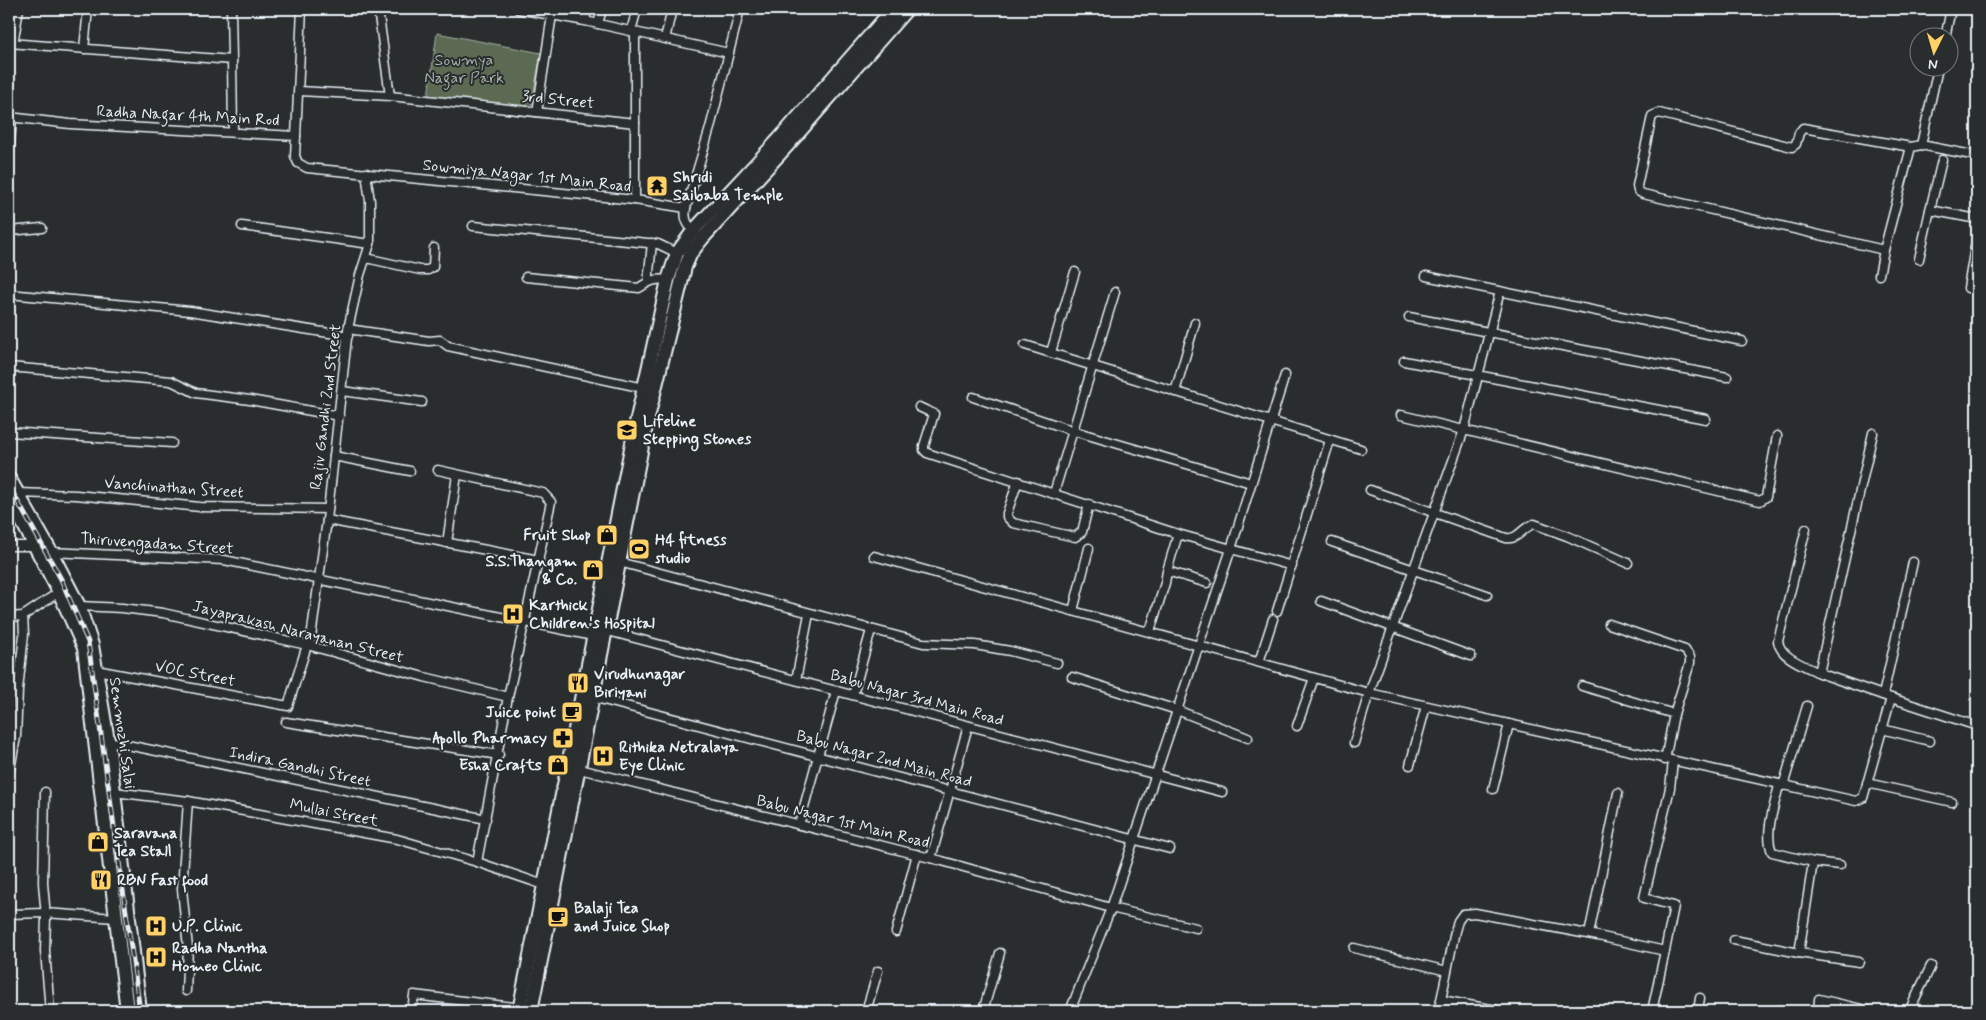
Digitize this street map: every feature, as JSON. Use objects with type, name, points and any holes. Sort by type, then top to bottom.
[{"type":"main road","points":[[525,1010],[598,632],[641,424],[685,267],[698,235],[893,9]]},
{"type":"main road","points":[[525,1010],[544,885],[592,697],[598,632],[619,562],[641,424],[644,388],[668,280],[677,253],[698,235],[787,146],[907,9]]},
{"type":"main road","name":"Semmozhi Salai","points":[[9,478],[13,495],[35,546],[64,589],[79,606],[92,645],[108,741],[140,1011]]},
{"type":"main road","name":"Semmozhi Salai","points":[[13,495],[51,552],[84,648],[127,1011]]},
{"type":"street","points":[[19,9],[11,43],[232,60]]},
{"type":"street","points":[[84,49],[88,9]]},
{"type":"street","points":[[231,9],[233,132]]},
{"type":"street","points":[[296,136],[302,9]]},
{"type":"street","points":[[378,9],[390,96]]},
{"type":"street","points":[[518,9],[585,21],[728,53]]},
{"type":"street","points":[[568,18],[569,9]]},
{"type":"street","points":[[585,21],[587,9]]},
{"type":"street","points":[[598,24],[602,9]]},
{"type":"street","points":[[635,200],[636,122],[633,32],[637,9]]},
{"type":"street","points":[[665,39],[672,9]]},
{"type":"street","points":[[698,235],[686,224],[686,208],[710,128],[740,9]]},
{"type":"street","points":[[1947,28],[1951,9]]},
{"type":"street","points":[[538,112],[552,15]]},
{"type":"street","points":[[1922,145],[1936,78]]},
{"type":"street","name":"3rd Street","points":[[299,91],[390,96],[636,122]]},
{"type":"street","points":[[1884,250],[1643,194],[1638,191],[1637,186],[1652,116],[1659,113],[1792,146],[1796,144],[1799,132],[1804,128],[1911,147],[1922,145],[1977,156]]},
{"type":"street","points":[[9,156],[10,117]]},
{"type":"street","name":"Radha Nagar 4th Main Rod","points":[[10,117],[70,124],[296,136],[295,156],[298,163],[302,166],[366,173]]},
{"type":"street","points":[[1879,275],[1911,147]]},
{"type":"street","points":[[1919,259],[1942,160]]},
{"type":"street","name":"Sowmiya Nagar 1st Main Road","points":[[366,173],[635,200],[686,208]]},
{"type":"street","name":"Rajiv Gandhi 2nd Street","points":[[288,706],[308,645],[327,520],[348,332],[370,244],[370,201],[366,173]]},
{"type":"street","points":[[1930,210],[1977,219]]},
{"type":"street","points":[[242,226],[370,244]]},
{"type":"street","points":[[473,226],[652,243],[677,253]]},
{"type":"street","points":[[9,231],[42,228]]},
{"type":"street","points":[[1968,288],[1977,236]]},
{"type":"street","points":[[648,282],[652,243]]},
{"type":"street","points":[[366,258],[420,270],[428,270],[433,267],[434,248]]},
{"type":"street","points":[[1051,352],[1075,272]]},
{"type":"street","points":[[1426,276],[1742,341]]},
{"type":"street","points":[[526,277],[639,288],[658,278],[668,280]]},
{"type":"street","points":[[1354,743],[1369,693],[1464,430],[1500,291]]},
{"type":"street","points":[[1054,493],[1114,292]]},
{"type":"street","points":[[9,294],[190,311],[348,332],[429,341],[440,340],[448,346],[644,388]]},
{"type":"street","points":[[1409,317],[1727,377]]},
{"type":"street","points":[[1175,392],[1195,323]]},
{"type":"street","points":[[1025,344],[1361,449]]},
{"type":"street","points":[[1404,361],[1706,419]]},
{"type":"street","points":[[9,368],[171,381],[196,393],[250,400],[339,416]]},
{"type":"street","points":[[1070,1011],[1111,908],[1134,840],[1231,549],[1285,375]]},
{"type":"street","points":[[342,390],[422,402]]},
{"type":"street","points":[[973,397],[1074,431],[1251,483]]},
{"type":"street","points":[[919,407],[934,414],[924,450],[1178,534],[1292,566]]},
{"type":"street","points":[[1401,415],[1760,501],[1766,497],[1776,436]]},
{"type":"street","points":[[9,432],[172,443]]},
{"type":"street","points":[[1819,673],[1873,433]]},
{"type":"street","points":[[1277,611],[1330,440]]},
{"type":"street","points":[[334,456],[410,471]]},
{"type":"street","points":[[438,470],[543,493],[551,502],[508,697],[477,862]]},
{"type":"street","points":[[447,543],[457,475]]},
{"type":"street","points":[[1018,481],[1007,513],[1007,517],[1013,523],[1075,537],[1082,532],[1090,504]]},
{"type":"street","points":[[1370,490],[1512,539],[1517,537],[1527,526],[1534,524],[1567,536],[1628,563]]},
{"type":"street","name":"Vanchinathan Street","points":[[13,495],[76,495],[200,507],[328,509]]},
{"type":"street","points":[[327,520],[539,560]]},
{"type":"street","points":[[1806,529],[1778,647],[1789,657],[1819,673],[1977,726]]},
{"type":"street","points":[[1150,631],[1178,534]]},
{"type":"street","points":[[1332,542],[1488,595]]},
{"type":"street","points":[[9,546],[35,546]]},
{"type":"street","points":[[1073,610],[1090,548]]},
{"type":"street","name":"Thiruvengadam Street","points":[[51,552],[224,560],[525,622]]},
{"type":"street","points":[[874,556],[1369,693],[1856,801],[1863,798],[1882,729],[1913,562]]},
{"type":"street","points":[[619,562],[923,643],[975,645],[1010,651],[1057,663]]},
{"type":"street","points":[[1167,570],[1207,583]]},
{"type":"street","points":[[9,618],[23,616],[64,589]]},
{"type":"street","points":[[1320,602],[1471,656]]},
{"type":"street","name":"Jayaprakash Narayanan Street","points":[[79,606],[122,608],[163,613],[308,645],[424,677],[508,697]]},
{"type":"street","points":[[796,680],[810,614]]},
{"type":"street","points":[[9,775],[16,737],[18,690],[24,634],[23,616]]},
{"type":"street","points":[[1259,662],[1273,619]]},
{"type":"street","name":"Babu Nagar 3rd Main Road","points":[[525,622],[598,632],[796,680],[1222,792]]},
{"type":"street","points":[[1609,624],[1685,650],[1690,656],[1690,663],[1674,714],[1669,761],[1670,788],[1644,898],[1674,906],[1652,1011]]},
{"type":"street","points":[[852,695],[872,630]]},
{"type":"street","name":"VOC Street","points":[[96,670],[288,706]]},
{"type":"street","points":[[1072,677],[1177,710],[1248,738]]},
{"type":"street","points":[[1297,726],[1314,678]]},
{"type":"street","points":[[1582,686],[1674,714]]},
{"type":"street","points":[[9,689],[18,690]]},
{"type":"street","points":[[800,825],[817,755],[836,691]]},
{"type":"street","name":"Babu Nagar 2nd Main Road","points":[[592,697],[1170,849]]},
{"type":"street","points":[[1410,765],[1426,706]]},
{"type":"street","points":[[1807,706],[1781,785],[1770,831],[1769,844],[1772,852],[1813,862],[1840,865]]},
{"type":"street","points":[[286,722],[498,756]]},
{"type":"street","points":[[1493,789],[1509,724]]},
{"type":"street","points":[[931,858],[968,726]]},
{"type":"street","points":[[1882,729],[1930,741]]},
{"type":"street","name":"Indira Gandhi Street","points":[[108,741],[486,819]]},
{"type":"street","name":"Babu Nagar 1st Main Road","points":[[573,768],[917,854],[1111,908],[1196,928]]},
{"type":"street","points":[[1867,783],[1952,802]]},
{"type":"street","points":[[45,792],[43,883],[46,913],[44,951],[50,1011]]},
{"type":"street","name":"Mullai Street","points":[[114,792],[188,801],[397,839],[477,862],[544,885]]},
{"type":"street","points":[[1589,934],[1618,792]]},
{"type":"street","points":[[186,991],[188,948],[182,889],[188,801]]},
{"type":"street","points":[[896,932],[917,854]]},
{"type":"street","points":[[1799,953],[1813,862]]},
{"type":"street","points":[[1438,1011],[1454,931],[1463,914],[1475,912],[1665,951]]},
{"type":"street","points":[[9,914],[46,913],[116,918]]},
{"type":"street","points":[[1734,940],[1799,953],[1859,962]]},
{"type":"street","points":[[1354,948],[1447,970]]},
{"type":"street","points":[[983,1011],[1000,953]]},
{"type":"street","points":[[1910,1011],[1930,966]]},
{"type":"street","points":[[866,1011],[878,971]]},
{"type":"street","points":[[412,1011],[414,995],[525,1010]]},
{"type":"street","points":[[1698,1011],[1700,998]]},
{"type":"street","points":[[1818,1011],[1819,999],[1870,1011]]},
{"type":"street","points":[[1441,1000],[1502,1011]]},
{"type":"green space","name":"Sowmya Nagar Park","points":[[437,33],[541,53],[531,107],[428,96]]},
{"type":"railway","points":[[9,486],[61,579],[88,642],[140,1011]]},
{"type":"place","name":"Shridi Saibaba Temple","points":[[657,186]]},
{"type":"place","name":"Lifeline Stepping Stones","points":[[627,430]]},
{"type":"place","name":"Fruit Shop","points":[[607,535]]},
{"type":"place","name":"H4 fitness studio","points":[[639,549]]},
{"type":"place","name":"S.S.Thangam & Co.","points":[[593,570]]},
{"type":"place","name":"Karthick Children's Hospital","points":[[513,614]]},
{"type":"place","name":"Virudhunagar Biriyani","points":[[578,683]]},
{"type":"place","name":"Juice point","points":[[572,712]]},
{"type":"place","name":"Apollo Pharmacy","points":[[563,738]]},
{"type":"place","name":"Rithika Netralaya Eye Clinic","points":[[603,756]]},
{"type":"place","name":"Esha Crafts","points":[[558,765]]},
{"type":"place","name":"Saravana Tea Stall","points":[[98,842]]},
{"type":"place","name":"RBN Fast food","points":[[101,880]]},
{"type":"place","name":"Balaji Tea and Juice Shop","points":[[558,917]]},
{"type":"place","name":"U.P. Clinic","points":[[156,926]]},
{"type":"place","name":"Radha Nantha Homeo Clinic","points":[[156,957]]}]
